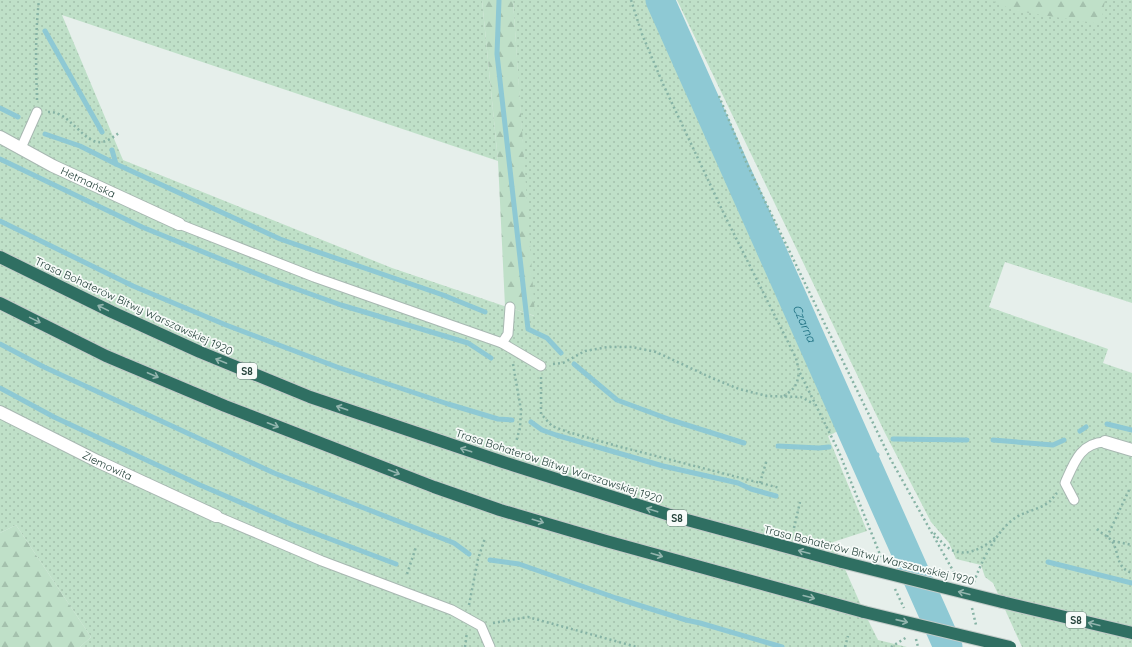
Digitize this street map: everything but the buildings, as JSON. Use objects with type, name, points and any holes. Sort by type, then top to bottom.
[{"type":"highway","name":"Trasa Bohaterów Bitwy Warszawskiej 1920","points":[[0,257],[112,312],[200,352],[310,397],[496,460],[676,517],[842,562],[1132,633]]},
{"type":"highway","points":[[0,303],[106,356],[225,406],[434,487],[500,510],[606,541],[864,612],[1010,647]]},
{"type":"street","name":"Hetmańska","points":[[0,136],[54,166],[178,224]]},
{"type":"street","name":"Ziemowita","points":[[0,412],[96,461],[216,516]]},
{"type":"street","points":[[1105,442],[1132,450]]},
{"type":"lane","points":[[21,148],[37,112]]},
{"type":"lane","points":[[178,224],[314,277],[502,343],[541,366]]},
{"type":"lane","points":[[502,343],[508,334],[510,307]]},
{"type":"lane","points":[[1074,500],[1065,483],[1077,456],[1092,444],[1105,442]]},
{"type":"lane","points":[[216,516],[322,561],[452,610],[481,626],[490,647]]},
{"type":"path","points":[[39,0],[35,49],[37,112],[51,111],[63,116],[93,141],[102,142],[119,133]]},
{"type":"path","points":[[631,0],[642,34],[663,84],[729,223],[796,358],[799,371],[814,404],[824,420],[839,452],[883,562]]},
{"type":"path","points":[[719,96],[747,164],[891,460],[959,581]]},
{"type":"path","points":[[502,343],[512,360],[521,410],[520,428],[516,442]]},
{"type":"path","points":[[780,488],[617,446],[552,426],[541,414],[541,366],[563,363],[585,351],[608,347],[632,347],[656,352],[739,389],[767,396],[801,397],[814,404]]},
{"type":"path","points":[[784,396],[795,387],[798,381],[799,371]]},
{"type":"path","points":[[760,483],[767,459]]},
{"type":"path","points":[[972,588],[977,574],[1004,526],[1016,517],[1049,502],[1065,483]]},
{"type":"path","points":[[1107,537],[1130,488]]},
{"type":"path","points":[[794,528],[800,502]]},
{"type":"path","points":[[1097,529],[1112,541],[1132,545]]},
{"type":"path","points":[[930,530],[947,547],[956,552],[969,553],[986,545],[998,536]]},
{"type":"path","points":[[467,619],[478,559],[485,538]]},
{"type":"path","points":[[1112,541],[1120,564],[1126,571],[1132,573]]},
{"type":"path","points":[[407,574],[416,546]]},
{"type":"path","points":[[892,583],[905,611]]},
{"type":"path","points":[[970,601],[977,632]]},
{"type":"path","points":[[481,626],[528,617],[637,647]]},
{"type":"path","points":[[845,647],[848,636]]},
{"type":"path","points":[[891,647],[908,636]]},
{"type":"green space","points":[[0,0],[482,0],[498,161],[62,15],[123,160],[392,268],[534,316],[513,0],[649,0],[840,430],[828,436],[867,531],[833,542],[878,640],[907,647],[80,647],[91,637],[16,525],[0,533]]},
{"type":"green space","points":[[482,0],[513,0],[535,316],[505,306],[498,161]]},
{"type":"green space","points":[[677,0],[1132,0],[1132,303],[1005,262],[989,307],[1108,349],[1103,363],[1132,373],[1132,647],[1022,647],[993,583],[985,577],[981,565],[956,559],[949,543],[931,522],[885,433]]},
{"type":"green space","points":[[990,0],[1105,0],[1101,24],[1016,11]]},
{"type":"green space","points":[[16,525],[91,637],[80,647],[0,647],[0,533]]},
{"type":"waterway","points":[[499,0],[497,54],[528,329],[547,338],[561,353]]},
{"type":"waterway","name":"Czarna","points":[[660,0],[948,647]]},
{"type":"waterway","points":[[45,31],[102,132]]},
{"type":"waterway","points":[[0,108],[18,117]]},
{"type":"waterway","points":[[45,134],[80,146],[280,239],[443,295],[485,312]]},
{"type":"waterway","points":[[112,150],[116,164]]},
{"type":"waterway","points":[[0,159],[142,227],[277,282],[341,305],[468,343],[491,358]]},
{"type":"waterway","points":[[0,221],[133,286],[226,325],[337,367],[448,404],[498,419],[512,420]]},
{"type":"waterway","points":[[0,344],[44,367],[274,473],[454,543],[469,554]]},
{"type":"waterway","points":[[574,364],[617,400],[671,420],[744,443]]},
{"type":"waterway","points":[[0,388],[54,417],[200,485],[293,525],[396,564]]},
{"type":"waterway","points":[[531,422],[542,430],[556,435],[663,466],[738,483],[751,489],[776,496]]},
{"type":"waterway","points":[[1107,424],[1132,430]]},
{"type":"waterway","points":[[1080,431],[1086,427]]},
{"type":"waterway","points":[[893,439],[967,440]]},
{"type":"waterway","name":"Czarna","points":[[847,440],[872,454],[877,455]]},
{"type":"waterway","points":[[993,440],[1053,445],[1064,440]]},
{"type":"waterway","points":[[778,446],[829,447]]},
{"type":"waterway","points":[[490,560],[519,564],[616,598],[686,620],[782,647]]},
{"type":"waterway","points":[[1048,562],[1132,583]]}]
